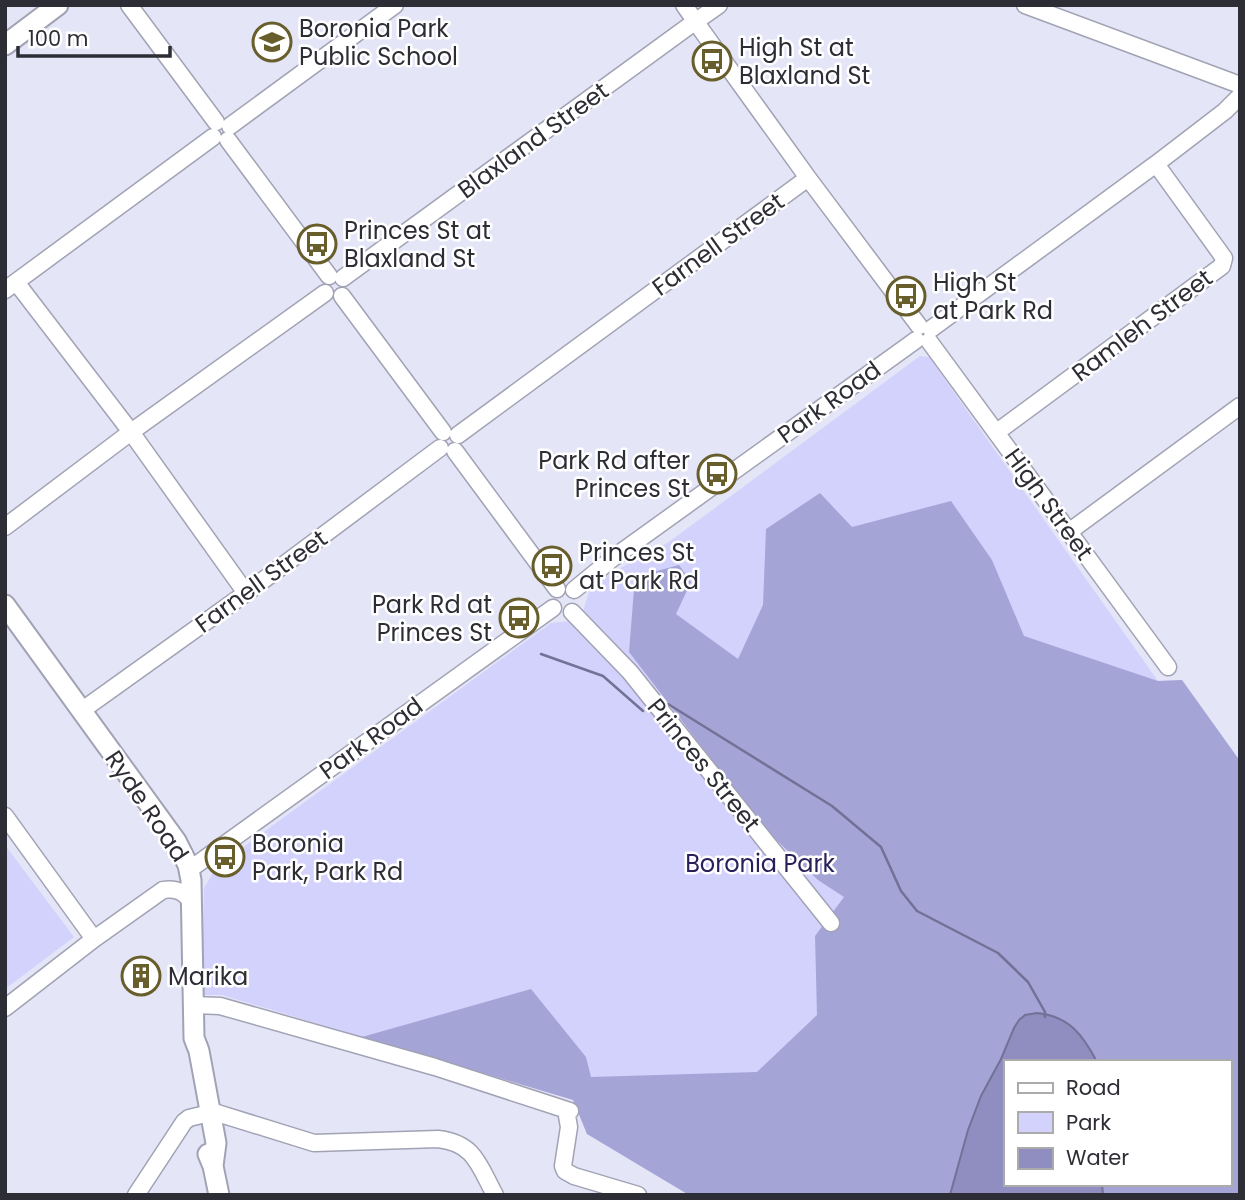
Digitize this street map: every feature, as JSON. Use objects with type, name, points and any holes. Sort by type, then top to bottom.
[{"type":"main road","points":[[5,32],[42,5]]},
{"type":"main road","points":[[5,45],[58,5]]},
{"type":"main road","name":"Ryde Road","points":[[5,605],[184,855],[189,870],[191,902],[194,1038],[199,1051],[204,1114],[216,1143],[214,1166],[219,1195]]},
{"type":"street","points":[[129,5],[222,131],[346,287],[342,296]]},
{"type":"street","points":[[246,593],[131,432],[11,286],[395,5]]},
{"type":"street","name":"Blaxland Street","points":[[336,277],[693,18],[719,5]]},
{"type":"street","points":[[1025,5],[1240,85]]},
{"type":"street","name":"High Street","points":[[693,18],[1168,667]]},
{"type":"street","name":"Park Road","points":[[574,590],[613,558],[1156,164],[1225,111],[1240,96]]},
{"type":"street","name":"Ramleh Street","points":[[997,432],[1222,266],[1224,258],[1156,164]]},
{"type":"street","name":"Farnell Street","points":[[81,711],[246,593],[808,178]]},
{"type":"street","points":[[336,277],[323,284],[325,293],[333,298],[342,296]]},
{"type":"street","points":[[5,527],[131,432],[325,293]]},
{"type":"street","points":[[342,296],[557,589]]},
{"type":"street","points":[[1070,531],[1240,406]]},
{"type":"street","points":[[565,587],[574,590],[578,600],[572,612],[564,614],[553,608],[551,600],[557,589],[565,587]]},
{"type":"street","name":"Park Road","points":[[189,870],[553,608]]},
{"type":"street","name":"Princes Street","points":[[572,612],[630,673],[831,923]]},
{"type":"street","points":[[5,816],[94,939]]},
{"type":"street","points":[[5,1008],[163,890],[181,891],[191,902]]},
{"type":"street","points":[[193,1005],[220,1006],[435,1067],[568,1110],[569,1127],[563,1166],[565,1171],[638,1195]]},
{"type":"street","points":[[136,1195],[184,1122],[189,1118],[214,1112],[314,1143],[438,1139],[455,1142],[473,1155],[495,1195]]},
{"type":"green space","name":"Boronia Park","points":[[920,356],[929,357],[1158,681],[1182,680],[1240,761],[1240,1195],[1103,1195],[1102,1186],[1231,1186],[1231,1060],[1006,1060],[1031,1014],[968,1130],[950,1195],[689,1195],[587,1134],[573,1100],[222,995],[202,995],[204,888],[217,866],[551,623],[580,620],[592,583],[669,542]]},
{"type":"green space","points":[[5,845],[74,937],[5,989]]},
{"type":"shaded area","points":[[820,493],[852,527],[951,501],[992,560],[1024,636],[1158,681],[1182,680],[1240,761],[1240,1195],[1103,1195],[1102,1186],[1231,1186],[1231,1060],[1096,1060],[1078,1033],[1066,1022],[1050,1015],[1006,1049],[968,1130],[950,1195],[689,1195],[587,1134],[573,1100],[362,1037],[531,989],[586,1057],[591,1077],[757,1072],[817,1015],[815,936],[844,897],[818,880],[765,829],[629,652],[635,577],[679,565],[691,582],[676,614],[738,659],[763,605],[766,529]]},
{"type":"water","points":[[1025,1015],[1048,1015],[1074,1028],[1096,1060],[1004,1060],[1004,1186],[1102,1186],[1103,1195],[950,1195],[968,1130],[981,1096],[1014,1028]]},
{"type":"waterway","points":[[541,654],[603,676],[643,711]]},
{"type":"waterway","points":[[668,704],[832,806],[881,847],[901,891],[917,911],[998,953],[1028,982],[1045,1012],[1045,1017]]},
{"type":"place","name":"Boronia Park Public School","points":[[272,42]]},
{"type":"place","name":"High St at Blaxland St","points":[[712,61]]},
{"type":"place","name":"Princes St at Blaxland St","points":[[317,244]]},
{"type":"place","name":"High St at Park Rd","points":[[906,296]]},
{"type":"place","name":"Park Rd after Princes St","points":[[717,474]]},
{"type":"place","name":"Princes St at Park Rd","points":[[552,566]]},
{"type":"place","name":"Park Rd at Princes St","points":[[519,618]]},
{"type":"place","name":"Boronia Park, Park Rd","points":[[225,857]]},
{"type":"place","name":"Marika","points":[[141,976]]}]
